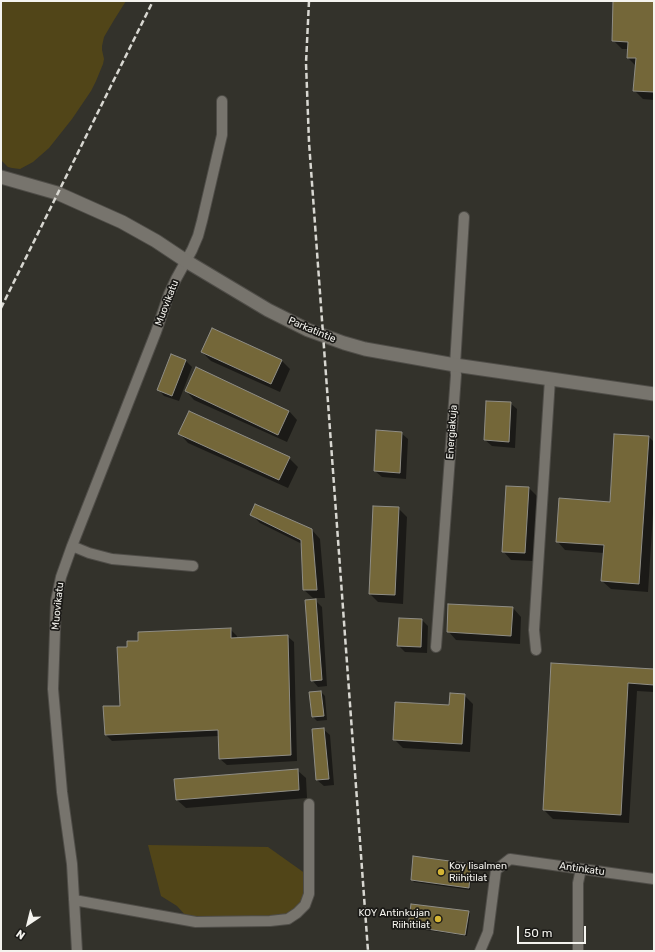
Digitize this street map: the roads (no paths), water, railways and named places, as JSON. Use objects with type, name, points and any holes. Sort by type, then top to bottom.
[{"type":"street","name":"Muovikatu","points":[[77,951],[72,864],[62,792],[53,689],[56,601],[61,577],[72,546],[156,332],[169,294],[198,236],[222,135],[222,101]]},
{"type":"street","name":"Parkatintie","points":[[1,177],[57,193],[122,222],[156,241],[186,261],[268,310],[308,330],[344,343],[364,349],[455,365],[654,394]]},
{"type":"street","name":"Energiakuja","points":[[436,646],[455,383],[464,217]]},
{"type":"street","points":[[536,650],[534,630],[550,378]]},
{"type":"street","points":[[72,546],[89,553],[112,559],[193,566]]},
{"type":"street","points":[[74,900],[196,922],[270,921],[288,919],[305,905],[309,894],[309,804]]},
{"type":"street","name":"Antinkatu","points":[[480,951],[488,932],[496,870],[510,859],[654,878]]},
{"type":"street","points":[[578,951],[578,883],[581,869]]},
{"type":"railway","points":[[1,308],[153,1]]},
{"type":"railway","points":[[309,1],[306,63],[309,142],[368,951]]},
{"type":"place","name":"Koy Iisalmen Riihitilat","points":[[441,872]]},
{"type":"place","name":"KOY Antinkujan Riihitilat","points":[[438,919]]}]
